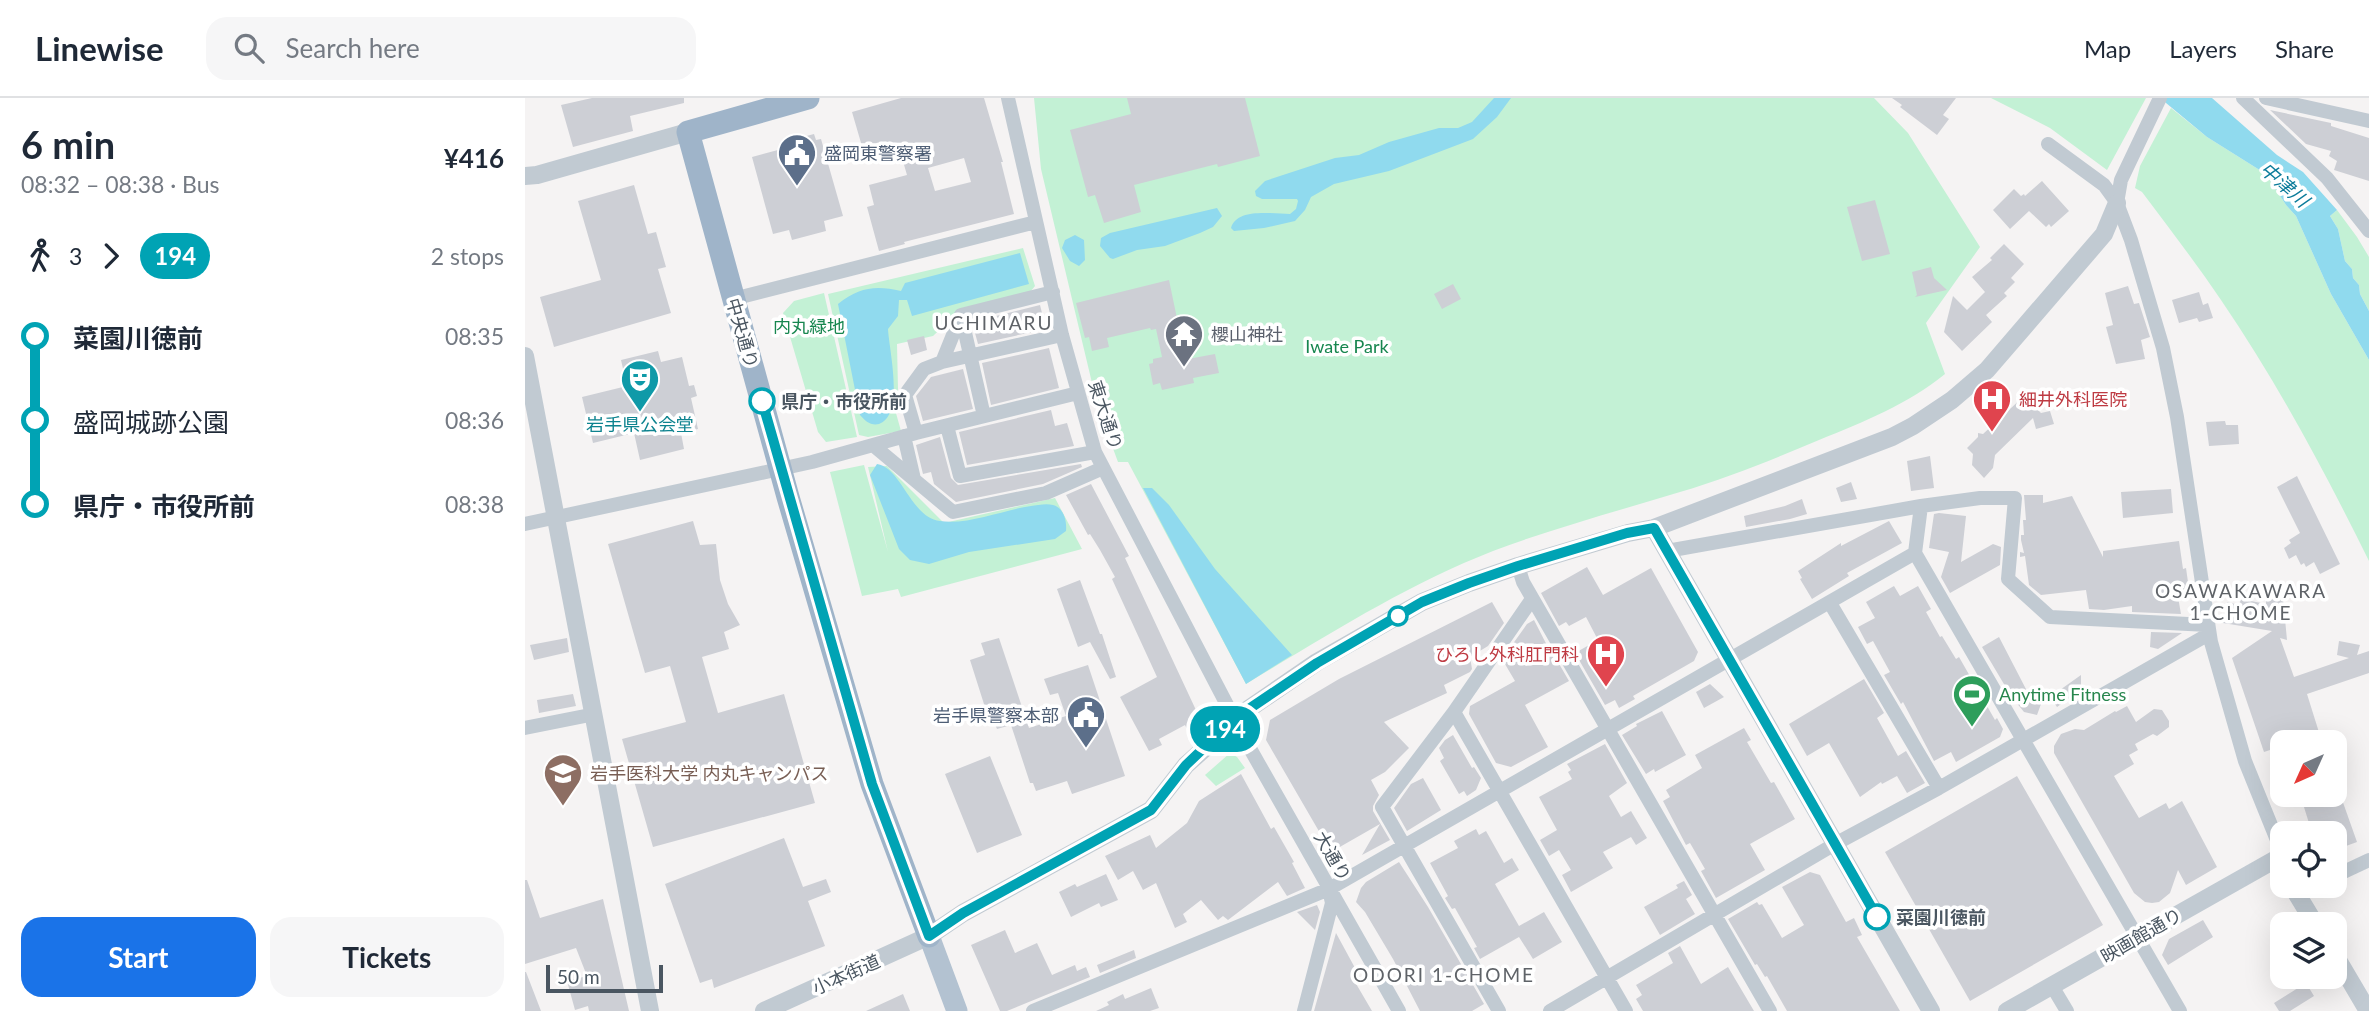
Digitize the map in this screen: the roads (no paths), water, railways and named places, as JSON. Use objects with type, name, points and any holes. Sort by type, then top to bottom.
[{"type":"highway","points":[[688,132],[808,98]]},
{"type":"highway","name":"中央通り","points":[[688,132],[780,469],[872,784],[929,936]]},
{"type":"main road","name":"中央通り","points":[[929,936],[957,1011]]},
{"type":"street","name":"東大通り","points":[[1008,98],[1062,335],[1095,452],[1234,719]]},
{"type":"street","points":[[2117,203],[2121,180],[2160,98]]},
{"type":"street","points":[[2243,98],[2327,178],[2369,231]]},
{"type":"street","points":[[2266,98],[2369,121]]},
{"type":"street","points":[[525,176],[537,175],[688,132]]},
{"type":"street","points":[[2048,144],[2104,185],[2117,203],[2131,240],[2163,348],[2177,417],[2209,629],[2245,761],[2270,823]]},
{"type":"street","name":"小本街道","points":[[764,1011],[929,936],[963,913],[1151,810],[1186,765],[1234,719],[1317,663],[1422,602],[1518,566],[1627,533],[1654,528],[1892,437],[1913,426],[1952,400],[1987,370],[2104,234],[2117,203]]},
{"type":"street","points":[[733,299],[1036,222]]},
{"type":"street","points":[[961,315],[1053,292]]},
{"type":"street","points":[[961,315],[984,416]]},
{"type":"street","points":[[942,362],[961,315]]},
{"type":"street","points":[[914,479],[905,395],[924,369],[942,362],[970,358],[1062,335]]},
{"type":"street","points":[[525,356],[530,417],[557,517],[650,1011]]},
{"type":"street","points":[[525,524],[780,469],[1078,393]]},
{"type":"street","points":[[947,426],[960,477],[1095,452]]},
{"type":"street","points":[[874,446],[953,512],[1046,493],[1103,468]]},
{"type":"street","points":[[1667,551],[1921,506],[1980,498],[2015,498],[2008,579],[2050,617],[2209,629]]},
{"type":"street","points":[[1921,506],[1915,553],[2181,1011]]},
{"type":"street","points":[[1654,528],[1931,1011]]},
{"type":"street","points":[[1033,1011],[1329,889],[1915,553]]},
{"type":"street","points":[[1518,566],[1532,599],[1770,1011]]},
{"type":"street","points":[[1499,1011],[1382,807],[1454,712],[1532,599]]},
{"type":"street","points":[[1830,603],[1939,788]]},
{"type":"street","points":[[1550,1011],[1835,844],[2022,740],[2209,629]]},
{"type":"street","points":[[1454,712],[1626,1011]]},
{"type":"street","points":[[525,728],[595,714]]},
{"type":"street","name":"大通り","points":[[1234,719],[1399,1011]]},
{"type":"street","points":[[2347,870],[2369,860]]},
{"type":"street","name":"映画館通り","points":[[2007,1011],[2137,937],[2270,869]]},
{"type":"street","points":[[1304,1011],[1332,903],[1329,889]]},
{"type":"street","points":[[2347,975],[2368,1011]]},
{"type":"street","points":[[2052,986],[2067,1011]]},
{"type":"water","points":[[1494,98],[1511,98],[1497,117],[1473,139],[1389,171],[1334,184],[1311,197],[1305,210],[1295,221],[1264,228],[1234,231],[1231,228],[1235,221],[1248,214],[1290,214],[1296,209],[1297,199],[1262,199],[1256,196],[1255,191],[1265,181],[1335,158],[1359,155],[1389,142],[1439,128],[1458,128],[1472,122]]},
{"type":"water","name":"中津川","points":[[2160,98],[2212,98],[2277,155],[2303,172],[2337,210],[2330,216],[2338,229],[2345,261],[2352,269],[2353,278],[2359,285],[2360,294],[2369,311],[2369,360],[2331,294],[2296,216],[2266,174],[2207,137]]},
{"type":"water","points":[[1217,208],[1222,216],[1213,227],[1165,246],[1137,250],[1113,259],[1100,246],[1101,238],[1110,233]]},
{"type":"water","points":[[1075,235],[1084,240],[1085,260],[1079,266],[1070,261],[1062,248],[1065,240]]},
{"type":"water","points":[[1020,253],[1029,284],[912,316],[907,300],[899,300],[898,316],[888,329],[894,381],[892,408],[887,418],[879,424],[871,424],[864,419],[860,415],[838,304],[853,294],[868,289],[901,291],[905,283]]},
{"type":"water","points":[[877,464],[893,474],[921,511],[930,518],[962,521],[1051,504],[1062,512],[1066,531],[1055,539],[969,552],[929,564],[910,560],[899,549],[870,475]]},
{"type":"water","points":[[1143,488],[1152,488],[1169,505],[1215,569],[1292,655],[1246,684]]},
{"type":"place","name":"盛岡東警察署","points":[[797,187]]},
{"type":"place","name":"櫻山神社","points":[[1184,368]]},
{"type":"place","name":"県庁・市役所前","points":[[762,401]]},
{"type":"place","name":"岩手県公会堂","points":[[640,413]]},
{"type":"place","name":"細井外科医院","points":[[1992,433]]},
{"type":"place","name":"ひろし外科肛門科","points":[[1606,688]]},
{"type":"place","name":"Anytime Fitness","points":[[1972,728]]},
{"type":"place","name":"岩手県警察本部","points":[[1086,749]]},
{"type":"place","name":"岩手医科大学 内丸キャンパス","points":[[563,807]]},
{"type":"place","name":"菜園川徳前","points":[[1877,917]]},
{"type":"district","name":"UCHIMARU","points":[[994,322]]},
{"type":"district","name":"OSAWAKAWARA 1-CHOME","points":[[2241,601]]},
{"type":"district","name":"ODORI 1-CHOME","points":[[1444,974]]},
{"type":"park label","name":"内丸緑地","points":[[809,326]]},
{"type":"park label","name":"Iwate Park","points":[[1347,346]]}]
